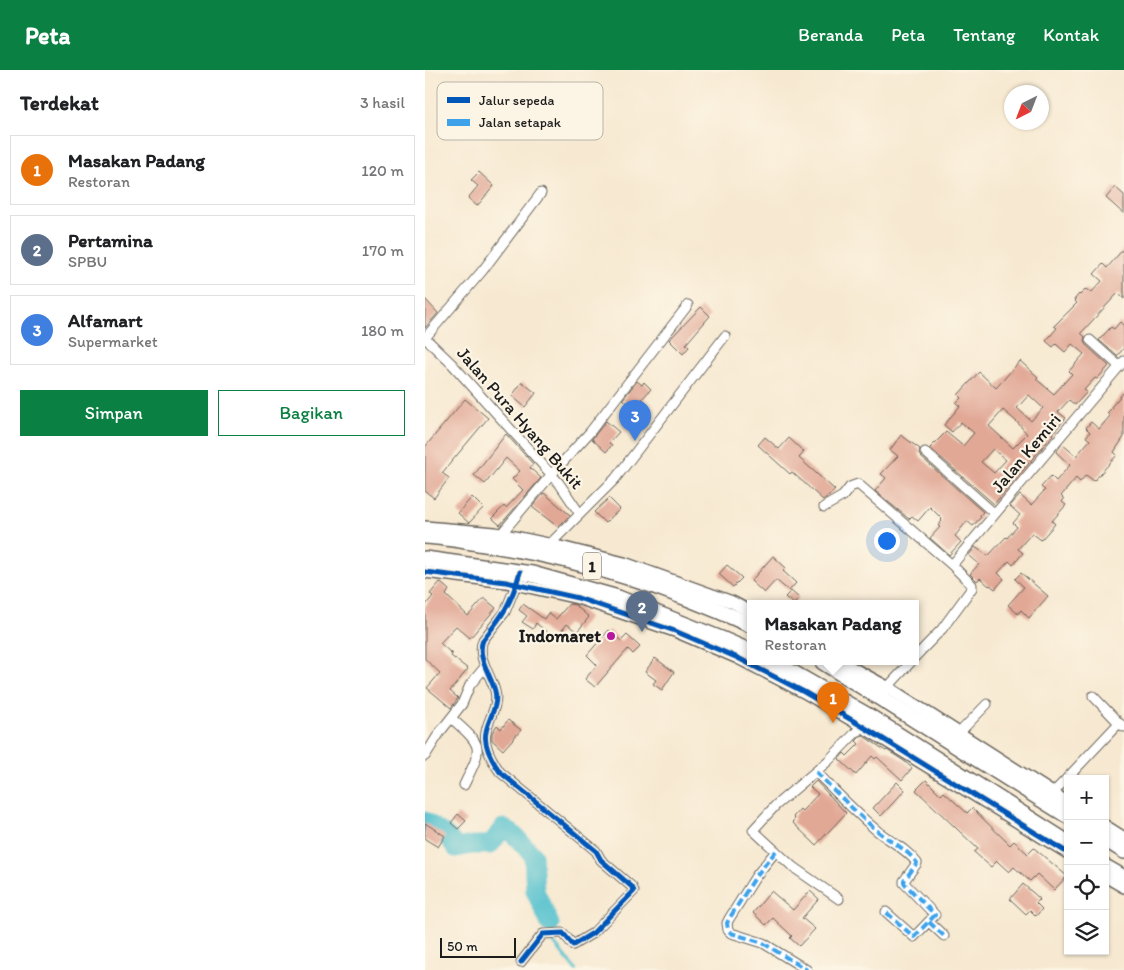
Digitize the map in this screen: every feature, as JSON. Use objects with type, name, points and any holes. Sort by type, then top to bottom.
[{"type":"highway","name":"1","points":[[425,536],[517,548],[618,573],[747,623]]},
{"type":"highway","name":"1","points":[[425,559],[519,579],[532,574],[618,598],[721,638],[747,650]]},
{"type":"highway","points":[[776,665],[793,673],[866,722],[1064,841]]},
{"type":"highway","points":[[829,665],[883,692],[1064,813]]},
{"type":"highway","points":[[1109,842],[1124,851]]},
{"type":"highway","points":[[1109,871],[1124,878]]},
{"type":"street","points":[[425,338],[483,270],[541,193]]},
{"type":"street","points":[[501,534],[604,415],[687,306]]},
{"type":"street","points":[[580,514],[615,480],[725,336]]},
{"type":"street","name":"Jalan Pura Hyang Bukit","points":[[425,338],[452,364],[573,502],[580,514],[551,544]]},
{"type":"street","points":[[1090,340],[1122,364]]},
{"type":"street","name":"Jalan Kemiri","points":[[952,566],[1122,364]]},
{"type":"street","points":[[925,452],[995,514]]},
{"type":"street","points":[[824,507],[843,496],[850,487],[858,484],[952,566],[972,587],[942,628],[919,653]]},
{"type":"street","points":[[425,527],[501,534],[551,544],[625,563],[731,602],[747,610]]},
{"type":"street","points":[[425,572],[519,579],[675,631],[747,663]]},
{"type":"street","points":[[519,579],[505,612],[483,640],[481,646],[485,668],[496,694],[493,714],[485,734],[491,758],[500,772],[520,790],[597,851],[601,860],[633,891],[593,933],[573,945],[563,933],[543,934],[521,962]]},
{"type":"street","points":[[752,665],[866,722],[1064,850]]},
{"type":"street","points":[[845,665],[883,692],[959,733],[1064,800]]},
{"type":"street","points":[[883,692],[908,665]]},
{"type":"street","points":[[425,756],[462,704],[470,685],[485,668]]},
{"type":"street","points":[[1053,793],[1121,725],[1093,696]]},
{"type":"street","points":[[959,733],[987,704]]},
{"type":"street","points":[[451,718],[473,737],[478,745],[477,759],[464,785]]},
{"type":"street","points":[[839,899],[793,867],[753,830],[866,722]]},
{"type":"street","points":[[815,772],[874,828],[916,861],[917,865],[903,883],[935,915],[913,937],[885,912]]},
{"type":"street","points":[[1109,829],[1124,838]]},
{"type":"street","points":[[775,851],[756,876],[729,919],[727,923],[728,930],[731,933],[763,943],[807,970]]},
{"type":"street","points":[[1109,873],[1124,887]]},
{"type":"street","points":[[929,922],[944,936]]},
{"type":"building","points":[[479,172],[494,186],[477,206],[468,198],[478,186],[471,180]]},
{"type":"building","points":[[1115,187],[1124,195],[1124,214],[1106,198]]},
{"type":"building","points":[[1124,248],[1124,299],[1118,293],[1081,333],[1085,337],[1086,345],[1109,366],[1084,390],[1087,392],[1075,405],[1069,400],[1058,412],[1066,418],[994,504],[930,448],[946,432],[963,446],[974,433],[961,422],[952,432],[944,425],[960,406],[956,403],[961,398],[958,395],[979,372],[996,388],[1020,361],[1038,377],[1036,379],[1054,394],[1072,374],[1069,371],[1084,354],[1072,344],[1065,352],[1056,344],[1053,347],[1046,341],[1057,328],[1054,326],[1077,303],[1074,300],[1079,294],[1086,289],[1091,293],[1102,281],[1094,274],[1103,264],[1107,268]],"holes":[[[1029,395],[1043,408],[1031,421],[1017,408]],[[1003,410],[1027,434],[1013,448],[989,426]],[[993,449],[1006,460],[994,473],[981,462]]]},
{"type":"building","points":[[425,299],[438,313],[425,328]]},
{"type":"building","points":[[701,307],[710,316],[686,344],[689,347],[683,354],[669,340]]},
{"type":"building","points":[[1120,322],[1124,326],[1124,348],[1117,356],[1099,340],[1111,327],[1114,329]]},
{"type":"building","points":[[637,381],[642,385],[644,382],[651,389],[642,399],[645,401],[630,417],[623,410],[629,404],[623,399]]},
{"type":"building","points":[[522,382],[536,393],[525,407],[512,396]]},
{"type":"building","points":[[1124,392],[1124,437],[1114,452],[1117,455],[1094,481],[1086,475],[1080,482],[1076,478],[1061,496],[1064,499],[1062,502],[1066,505],[1052,521],[1055,524],[1041,540],[1032,533],[1018,549],[1023,553],[1013,565],[1009,561],[998,573],[1004,579],[995,589],[980,578],[977,581],[970,574],[979,564],[969,555],[975,547],[988,556],[1007,538],[1017,527],[1013,523],[1020,515],[1010,506],[1020,495],[1031,505],[1045,490],[1041,487],[1051,476],[1056,481],[1070,465],[1056,452],[1062,444],[1076,456],[1090,440],[1086,437],[1090,432],[1086,428],[1091,422],[1099,429],[1110,416],[1107,413],[1111,407]]},
{"type":"building","points":[[465,399],[488,418],[442,473],[449,478],[434,498],[425,491],[425,447]]},
{"type":"building","points":[[606,421],[619,432],[609,443],[612,445],[606,452],[592,439]]},
{"type":"building","points":[[506,434],[533,464],[530,468],[541,478],[500,525],[492,518],[504,506],[506,508],[523,490],[512,479],[520,471],[506,458],[485,484],[474,475]]},
{"type":"building","points":[[901,435],[920,449],[919,454],[921,457],[983,512],[973,526],[967,521],[955,536],[961,542],[949,555],[930,538],[940,527],[938,526],[942,519],[930,507],[918,521],[912,516],[909,519],[875,491],[886,478],[881,474],[898,456],[890,450]]},
{"type":"building","points":[[765,437],[779,449],[789,438],[804,452],[799,458],[835,490],[823,500],[758,445]]},
{"type":"building","points":[[544,493],[570,515],[558,527],[532,507]]},
{"type":"building","points":[[472,497],[483,508],[469,523],[458,513]]},
{"type":"building","points":[[609,498],[620,509],[605,523],[594,512]]},
{"type":"building","points":[[773,556],[786,568],[783,571],[796,583],[789,591],[776,580],[764,593],[751,581]]},
{"type":"building","points":[[727,565],[742,578],[733,587],[719,574]]},
{"type":"building","points":[[1021,573],[1048,596],[1029,618],[1021,610],[1018,614],[1008,605],[1024,587],[1015,579]]},
{"type":"building","points":[[440,582],[449,590],[446,595],[468,616],[484,598],[496,608],[470,638],[456,626],[440,643],[452,654],[451,656],[468,669],[450,691],[458,698],[451,708],[427,688],[440,673],[425,659],[425,606],[433,596],[430,594]]},
{"type":"building","points":[[791,591],[799,598],[797,600],[789,600],[785,597]]},
{"type":"building","points":[[523,604],[544,619],[548,613],[556,619],[569,604],[575,605],[589,617],[577,632],[567,624],[555,639],[536,623],[533,629],[522,622],[527,616],[519,610]]},
{"type":"building","points":[[609,630],[621,641],[627,635],[640,647],[633,654],[628,649],[595,687],[585,679],[597,665],[587,655]]},
{"type":"building","points":[[655,658],[674,672],[662,690],[653,684],[656,680],[645,672]]},
{"type":"building","points":[[508,720],[521,730],[503,750],[492,740],[492,733],[497,725],[501,729]]},
{"type":"building","points":[[862,735],[912,768],[902,780],[877,757],[875,759],[872,756],[856,775],[839,759],[844,753],[847,756],[859,744],[856,741]]},
{"type":"building","points":[[926,780],[941,795],[944,792],[967,813],[972,808],[1010,845],[1014,841],[1028,854],[1034,848],[1064,873],[1064,879],[1054,890],[1037,874],[1030,881],[1014,867],[1009,872],[997,861],[991,867],[974,852],[978,849],[916,790]]},
{"type":"building","points":[[816,781],[846,813],[816,845],[792,822],[795,819],[793,817],[800,809],[802,811],[818,794],[810,787]]},
{"type":"building","points":[[897,782],[905,790],[881,816],[873,808]]},
{"type":"building","points":[[458,814],[466,821],[458,829],[451,823]]},
{"type":"building","points":[[425,823],[445,836],[438,847],[425,839]]},
{"type":"building","points":[[1023,884],[1040,899],[1036,903],[1042,909],[1036,916],[1030,910],[1026,914],[1010,899]]},
{"type":"building","points":[[771,891],[793,910],[810,891],[819,899],[802,918],[815,929],[799,946],[790,938],[792,936],[773,918],[766,925],[753,913]]},
{"type":"waterway","points":[[425,821],[449,838],[456,848],[472,845],[490,845],[503,828],[513,834],[533,855],[535,891],[550,924]]},
{"type":"waterway","points":[[554,943],[576,970]]},
{"type":"marked path","points":[[816,772],[867,822],[908,853],[917,863],[904,883],[935,915],[914,937],[886,912]]},
{"type":"marked path","points":[[776,851],[756,876],[729,919],[727,923],[728,930],[731,933],[763,943],[807,970]]},
{"type":"marked path","points":[[929,922],[944,936]]},
{"type":"cycle path","points":[[425,572],[506,582],[578,598],[675,631],[747,663]]},
{"type":"cycle path","points":[[520,572],[510,601],[483,640],[481,646],[481,653],[496,697],[485,737],[487,748],[500,772],[596,851],[601,860],[632,887],[634,891],[593,933],[573,945],[563,933],[543,934],[521,962]]},
{"type":"cycle path","points":[[752,665],[804,692],[862,726],[1064,851]]},
{"type":"place","name":"Alfamart","points":[[635,441]]},
{"type":"place","name":"Pertamina","points":[[642,632]]},
{"type":"place","name":"Indomaret","points":[[611,636]]},
{"type":"place","name":"Masakan Padang","points":[[833,723]]}]
